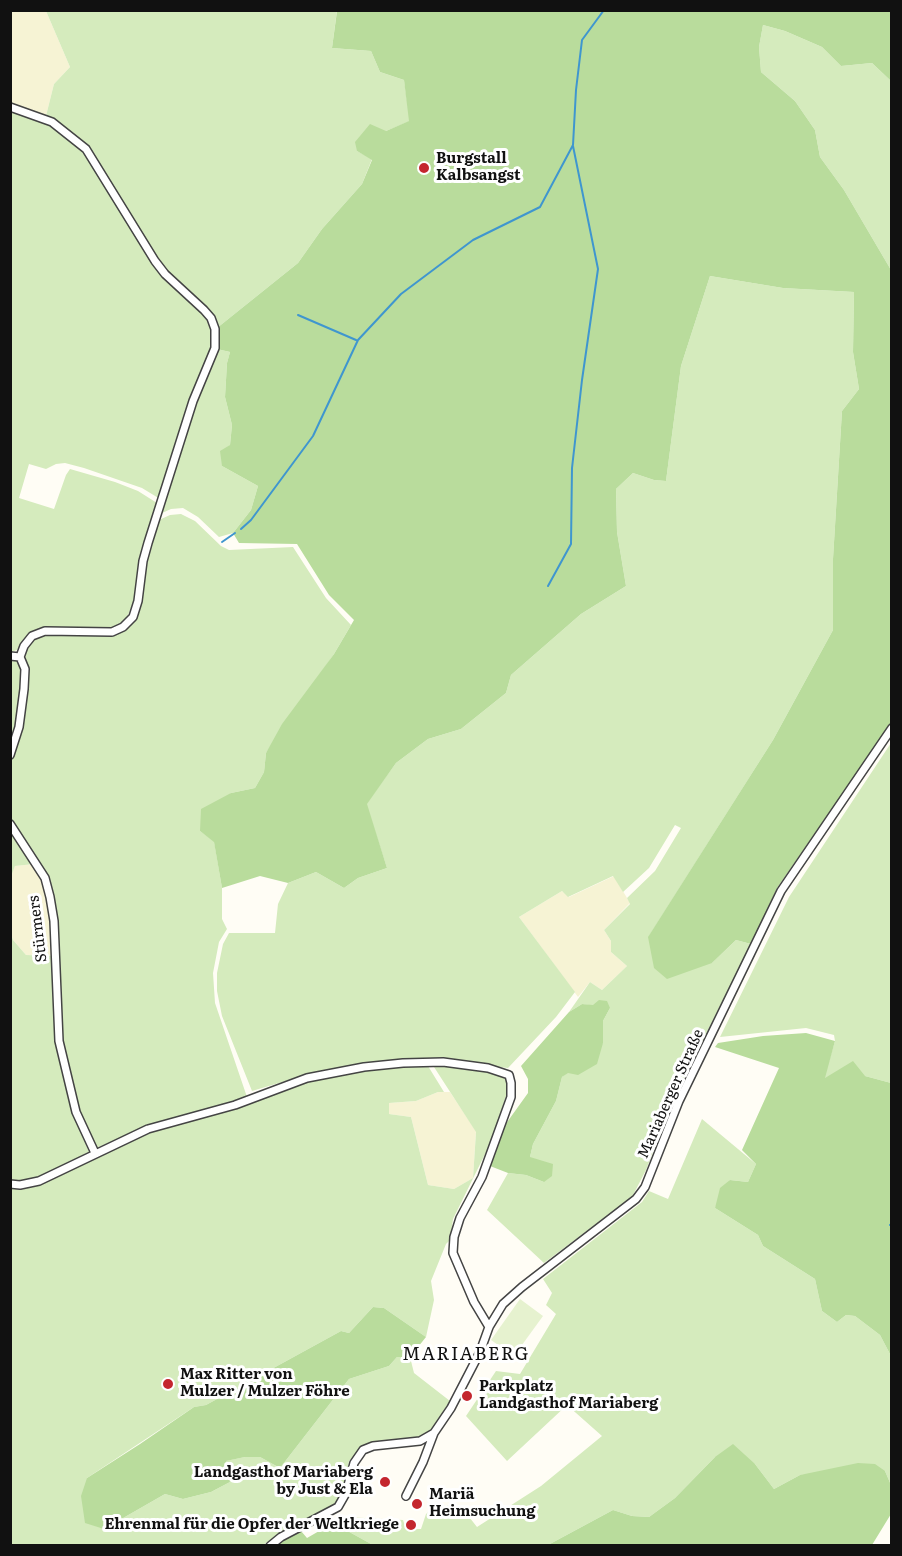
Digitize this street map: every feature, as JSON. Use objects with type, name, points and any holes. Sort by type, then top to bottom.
[{"type":"street","points":[[10,107],[52,122],[86,149],[155,261],[165,274],[204,310],[211,318],[215,329],[215,348],[193,400],[148,543],[133,617],[123,627],[112,632],[45,631],[32,636],[24,646],[20,657],[25,669],[24,688],[19,727],[10,755]]},
{"type":"street","points":[[10,656],[20,657]]},
{"type":"street","name":"Mariaberger Straße","points":[[406,1496],[434,1433],[451,1408],[480,1352],[489,1327],[503,1305],[522,1287],[636,1199],[648,1179],[679,1101],[781,891],[891,728]]},
{"type":"street","name":"Stürmers","points":[[10,824],[45,878],[50,897],[54,921],[59,1041],[76,1112],[94,1153]]},
{"type":"street","points":[[10,1184],[20,1185],[39,1181],[148,1129],[235,1105],[307,1078],[364,1067],[403,1063],[443,1062],[488,1068],[509,1075],[511,1097],[482,1178],[460,1218],[454,1237],[453,1253],[474,1302],[489,1327]]},
{"type":"street","points":[[270,1545],[338,1507],[346,1493],[354,1463],[363,1450],[373,1446],[420,1441],[434,1433]]},
{"type":"shaded area","points":[[10,11],[46,11],[70,67],[54,84],[46,116],[11,106]]},
{"type":"shaded area","points":[[34,864],[48,898],[54,956],[26,955],[13,940],[10,931],[10,876],[15,866]]},
{"type":"shaded area","points":[[614,876],[630,903],[604,930],[611,941],[611,952],[627,966],[602,990],[590,982],[578,997],[519,917],[562,891],[569,897]]},
{"type":"shaded area","points":[[438,1092],[450,1092],[476,1131],[473,1178],[454,1189],[428,1185],[411,1117],[389,1114],[389,1103],[416,1101]]},
{"type":"green space","points":[[337,10],[332,48],[371,51],[380,72],[404,80],[410,121],[386,131],[357,151],[372,159],[362,184],[322,229],[298,263],[217,328],[157,260],[88,147],[46,116],[54,84],[70,67],[46,11]]},
{"type":"green space","points":[[337,11],[891,11],[891,81],[872,63],[841,66],[822,47],[785,31],[763,25],[759,47],[761,72],[795,101],[815,130],[820,157],[844,190],[891,270],[892,722],[777,888],[751,944],[736,940],[712,963],[667,979],[654,968],[648,937],[773,740],[833,630],[833,559],[842,411],[859,389],[853,352],[854,292],[783,288],[710,276],[681,366],[666,481],[654,480],[633,473],[616,489],[617,532],[626,586],[581,614],[511,675],[506,693],[461,729],[428,739],[396,763],[367,804],[387,868],[358,878],[344,888],[316,872],[288,883],[260,876],[222,888],[214,842],[200,831],[201,809],[231,793],[255,788],[264,772],[266,753],[282,724],[334,654],[354,620],[329,595],[297,544],[239,543],[233,533],[251,510],[258,486],[222,466],[220,451],[230,445],[232,425],[225,397],[230,352],[217,349],[217,328],[298,263],[322,229],[362,184],[372,160],[357,151],[355,142],[370,124],[386,131],[409,121],[404,80],[380,72],[371,51],[332,48]]},
{"type":"green space","points":[[763,25],[785,31],[822,47],[841,66],[872,63],[891,81],[891,270],[844,190],[820,157],[815,130],[795,101],[761,72],[759,47]]},
{"type":"green space","points":[[10,109],[50,124],[84,151],[153,263],[209,319],[214,330],[213,348],[160,499],[142,488],[84,468],[65,463],[46,469],[29,464],[19,498],[54,509],[70,469],[115,482],[138,491],[157,503],[139,560],[134,600],[126,620],[111,628],[45,627],[29,633],[17,650],[11,652]]},
{"type":"green space","points":[[710,276],[783,288],[854,292],[853,352],[859,389],[842,411],[833,559],[833,630],[773,740],[649,936],[712,963],[736,940],[751,944],[674,1098],[646,1170],[632,1197],[544,1263],[487,1210],[508,1173],[526,1175],[544,1182],[530,1157],[533,1144],[556,1101],[562,1077],[603,1043],[603,1021],[610,1008],[582,1004],[569,1012],[590,982],[602,990],[627,966],[611,952],[611,941],[604,930],[630,904],[627,898],[655,871],[681,828],[675,825],[649,868],[623,892],[613,876],[568,897],[562,891],[519,917],[575,992],[556,1017],[508,1068],[443,1060],[306,1075],[252,1091],[222,1016],[217,991],[217,973],[223,944],[229,933],[275,933],[278,904],[288,883],[316,872],[344,888],[358,878],[387,868],[366,804],[396,763],[428,739],[461,729],[506,693],[511,675],[581,614],[626,586],[617,532],[616,489],[633,473],[654,480],[666,481],[681,366]]},
{"type":"green space","points":[[217,349],[230,352],[225,397],[232,425],[230,445],[222,466],[258,486],[251,510],[233,533],[219,537],[198,517],[183,508],[171,509],[160,514],[194,401]]},
{"type":"green space","points":[[181,514],[195,521],[221,546],[229,550],[293,547],[326,598],[351,625],[334,654],[266,753],[264,772],[255,788],[231,793],[200,831],[214,841],[222,888],[222,919],[227,929],[219,942],[213,973],[215,1003],[247,1097],[147,1127],[96,1148],[78,1112],[61,1040],[58,956],[47,877],[11,819],[10,764],[21,727],[28,668],[25,657],[26,647],[34,638],[46,633],[113,635],[131,624],[145,562],[159,520],[170,515]]},
{"type":"green space","points":[[10,658],[19,660],[23,669],[11,747]]},
{"type":"green space","points":[[891,743],[891,1083],[865,1076],[824,1078],[835,1041],[834,1035],[806,1028],[720,1037],[789,897]]},
{"type":"green space","points":[[11,829],[34,864],[15,866],[11,876]]},
{"type":"green space","points":[[10,931],[13,940],[26,955],[54,956],[57,1041],[63,1077],[73,1113],[89,1152],[38,1177],[21,1181],[10,1181]]},
{"type":"green space","points":[[599,1000],[607,1001],[610,1008],[603,1021],[603,1043],[597,1064],[578,1075],[568,1073],[562,1077],[556,1101],[533,1144],[530,1157],[553,1164],[552,1176],[544,1182],[490,1166],[500,1132],[528,1093],[528,1079],[521,1066],[569,1012],[582,1004],[593,1005]]},
{"type":"green space","points":[[806,1033],[835,1041],[825,1078],[853,1061],[865,1076],[891,1083],[891,1356],[880,1335],[855,1316],[846,1315],[837,1322],[822,1311],[815,1279],[763,1246],[758,1235],[715,1208],[720,1188],[730,1180],[748,1182],[756,1164],[742,1150],[779,1068],[715,1047],[718,1043],[763,1036]]},
{"type":"green space","points":[[424,1064],[428,1066],[444,1092],[438,1092],[416,1101],[389,1103],[389,1114],[411,1117],[428,1185],[454,1189],[473,1178],[476,1132],[434,1067],[436,1065],[486,1071],[506,1079],[508,1084],[491,1142],[453,1219],[450,1240],[446,1244],[431,1281],[434,1300],[426,1337],[384,1308],[373,1307],[349,1333],[341,1331],[206,1405],[194,1407],[87,1478],[104,1529],[165,1494],[183,1499],[211,1492],[230,1482],[225,1461],[260,1457],[280,1468],[349,1379],[389,1366],[397,1357],[410,1357],[414,1373],[450,1401],[430,1431],[419,1438],[372,1442],[361,1448],[349,1461],[344,1487],[336,1503],[280,1533],[263,1545],[11,1545],[10,1188],[21,1190],[31,1187],[149,1133],[237,1107],[308,1080],[364,1069]]},
{"type":"green space","points":[[702,1119],[756,1164],[748,1182],[730,1180],[715,1208],[758,1235],[763,1246],[815,1279],[822,1311],[837,1322],[846,1315],[855,1316],[880,1335],[891,1356],[891,1485],[885,1471],[800,1475],[774,1489],[755,1464],[715,1457],[675,1498],[649,1517],[632,1516],[613,1510],[548,1545],[373,1545],[333,1523],[345,1517],[403,1520],[406,1529],[421,1529],[426,1514],[436,1506],[449,1505],[462,1508],[477,1527],[541,1486],[602,1436],[567,1405],[507,1461],[466,1416],[496,1371],[520,1374],[556,1314],[546,1305],[552,1293],[543,1279],[642,1202],[649,1191],[668,1199]]},
{"type":"green space","points":[[520,1299],[543,1316],[514,1356],[491,1340]]},
{"type":"green space","points":[[373,1307],[384,1308],[426,1337],[410,1357],[397,1357],[389,1366],[349,1379],[280,1468],[260,1457],[226,1461],[230,1482],[211,1492],[183,1499],[165,1494],[104,1529],[85,1523],[81,1496],[87,1478],[194,1407],[206,1405],[341,1331],[349,1333]]},
{"type":"green space","points":[[733,1444],[755,1464],[774,1489],[800,1475],[858,1463],[875,1464],[885,1471],[891,1485],[891,1514],[872,1545],[548,1545],[613,1510],[632,1516],[649,1517],[675,1498],[715,1457]]},
{"type":"green space","points":[[333,1523],[373,1545],[274,1546],[283,1538],[301,1531],[307,1538]]},
{"type":"waterway","points":[[241,529],[251,520],[313,436],[358,340],[401,294],[473,240],[540,207],[573,145],[582,40],[604,10]]},
{"type":"waterway","points":[[548,586],[571,544],[572,468],[598,269],[573,146]]},
{"type":"waterway","points":[[298,315],[356,340]]},
{"type":"waterway","points":[[222,542],[235,533]]},
{"type":"place","name":"Burgstall Kalbsangst","points":[[424,168]]},
{"type":"place","name":"Max Ritter von Mulzer / Mulzer Föhre","points":[[168,1384]]},
{"type":"place","name":"Parkplatz Landgasthof Mariaberg","points":[[467,1396]]},
{"type":"place","name":"Landgasthof Mariaberg by Just & Ela","points":[[385,1482]]},
{"type":"place","name":"Mariä Heimsuchung","points":[[417,1504]]},
{"type":"place","name":"Ehrenmal für die Opfer der Weltkriege","points":[[411,1525]]},
{"type":"district","name":"MARIABERG","points":[[466,1355]]}]
